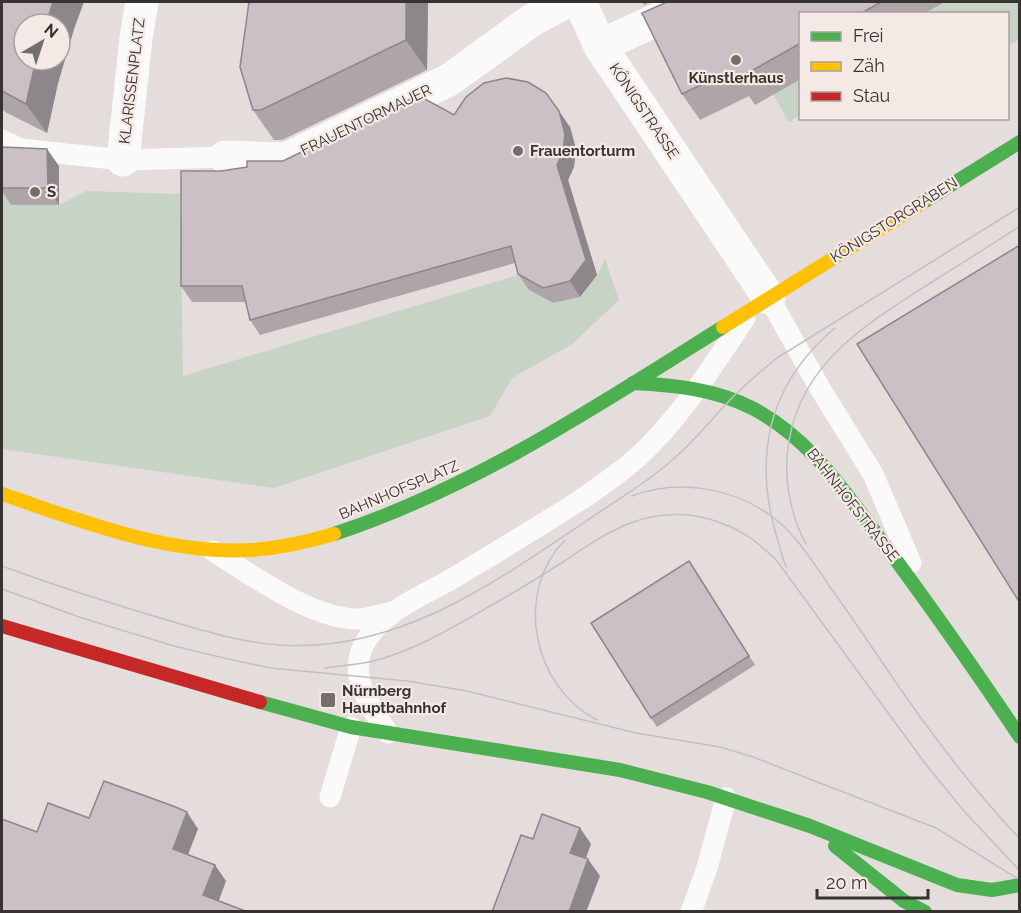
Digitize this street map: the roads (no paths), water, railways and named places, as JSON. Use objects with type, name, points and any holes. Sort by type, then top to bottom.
[{"type":"main road","name":"KÖNIGSTORGRABEN","points":[[761,303],[1020,142]]},
{"type":"main road","name":"BAHNHOFSPLATZ","points":[[2,494],[117,532],[174,545],[250,550],[300,545],[375,521],[451,488],[495,465],[761,303]]},
{"type":"main road","name":"BAHNHOFSTRASSE","points":[[633,383],[698,389],[731,399],[754,409],[790,432],[806,446],[830,472],[926,600],[1020,737]]},
{"type":"main road","points":[[2,626],[190,683],[351,727],[620,770],[726,798],[810,826],[959,886],[991,891],[1020,885]]},
{"type":"main road","points":[[810,826],[904,901],[925,912]]},
{"type":"street","name":"KLARISSENPLATZ","points":[[123,160],[134,50],[142,2]]},
{"type":"street","name":"FRAUENTORMAUER","points":[[225,157],[286,159],[449,80],[532,21],[566,2]]},
{"type":"street","name":"KÖNIGSTRASSE","points":[[580,2],[600,46],[715,217],[761,303]]},
{"type":"street","points":[[600,46],[695,2]]},
{"type":"lane","name":"FRAUENTORMAUER","points":[[2,140],[21,148],[123,160],[225,157]]},
{"type":"lane","points":[[388,734],[366,700],[358,676],[358,658],[368,638],[393,612],[452,579],[580,500],[640,455],[698,389],[761,303]]},
{"type":"lane","name":"BAHNHOFSTRASSE","points":[[761,303],[821,390],[873,474],[926,600]]},
{"type":"lane","points":[[210,549],[289,598],[335,616],[358,619],[393,612]]},
{"type":"lane","points":[[330,797],[351,727]]},
{"type":"lane","points":[[691,912],[707,868],[726,798]]},
{"type":"tram line","points":[[2,566],[152,616],[253,642],[280,645],[323,645],[364,638],[403,626],[442,610],[479,590],[639,486],[678,455],[735,394],[777,358],[1020,207]]},
{"type":"tram line","points":[[806,544],[790,502],[787,456],[792,426],[802,399],[816,376],[833,355],[875,319],[1020,226]]},
{"type":"tram line","points":[[786,567],[768,498],[766,470],[773,418],[796,370],[813,349],[835,328]]},
{"type":"tram line","points":[[632,496],[649,491],[685,487],[721,492],[754,505],[779,522],[809,556],[946,752],[1020,839]]},
{"type":"tram line","points":[[324,668],[369,662],[422,643],[520,589],[599,538],[633,522],[669,515],[688,515],[709,519],[746,535],[777,561],[924,762],[963,810],[1020,871]]},
{"type":"tram line","points":[[565,540],[549,562],[539,586],[535,612],[538,638],[545,663],[558,685],[575,705],[597,720]]},
{"type":"tram line","points":[[2,589],[82,618],[174,646],[224,658],[270,668],[407,681],[467,691],[636,733],[720,747],[753,757],[936,828],[1020,880]]},
{"type":"place","name":"Künstlerhaus","points":[[736,60]]},
{"type":"place","name":"Frauentorturm","points":[[518,151]]},
{"type":"place","name":"S","points":[[35,192]]},
{"type":"place","name":"Nürnberg Hauptbahnhof","points":[[328,700]]}]
